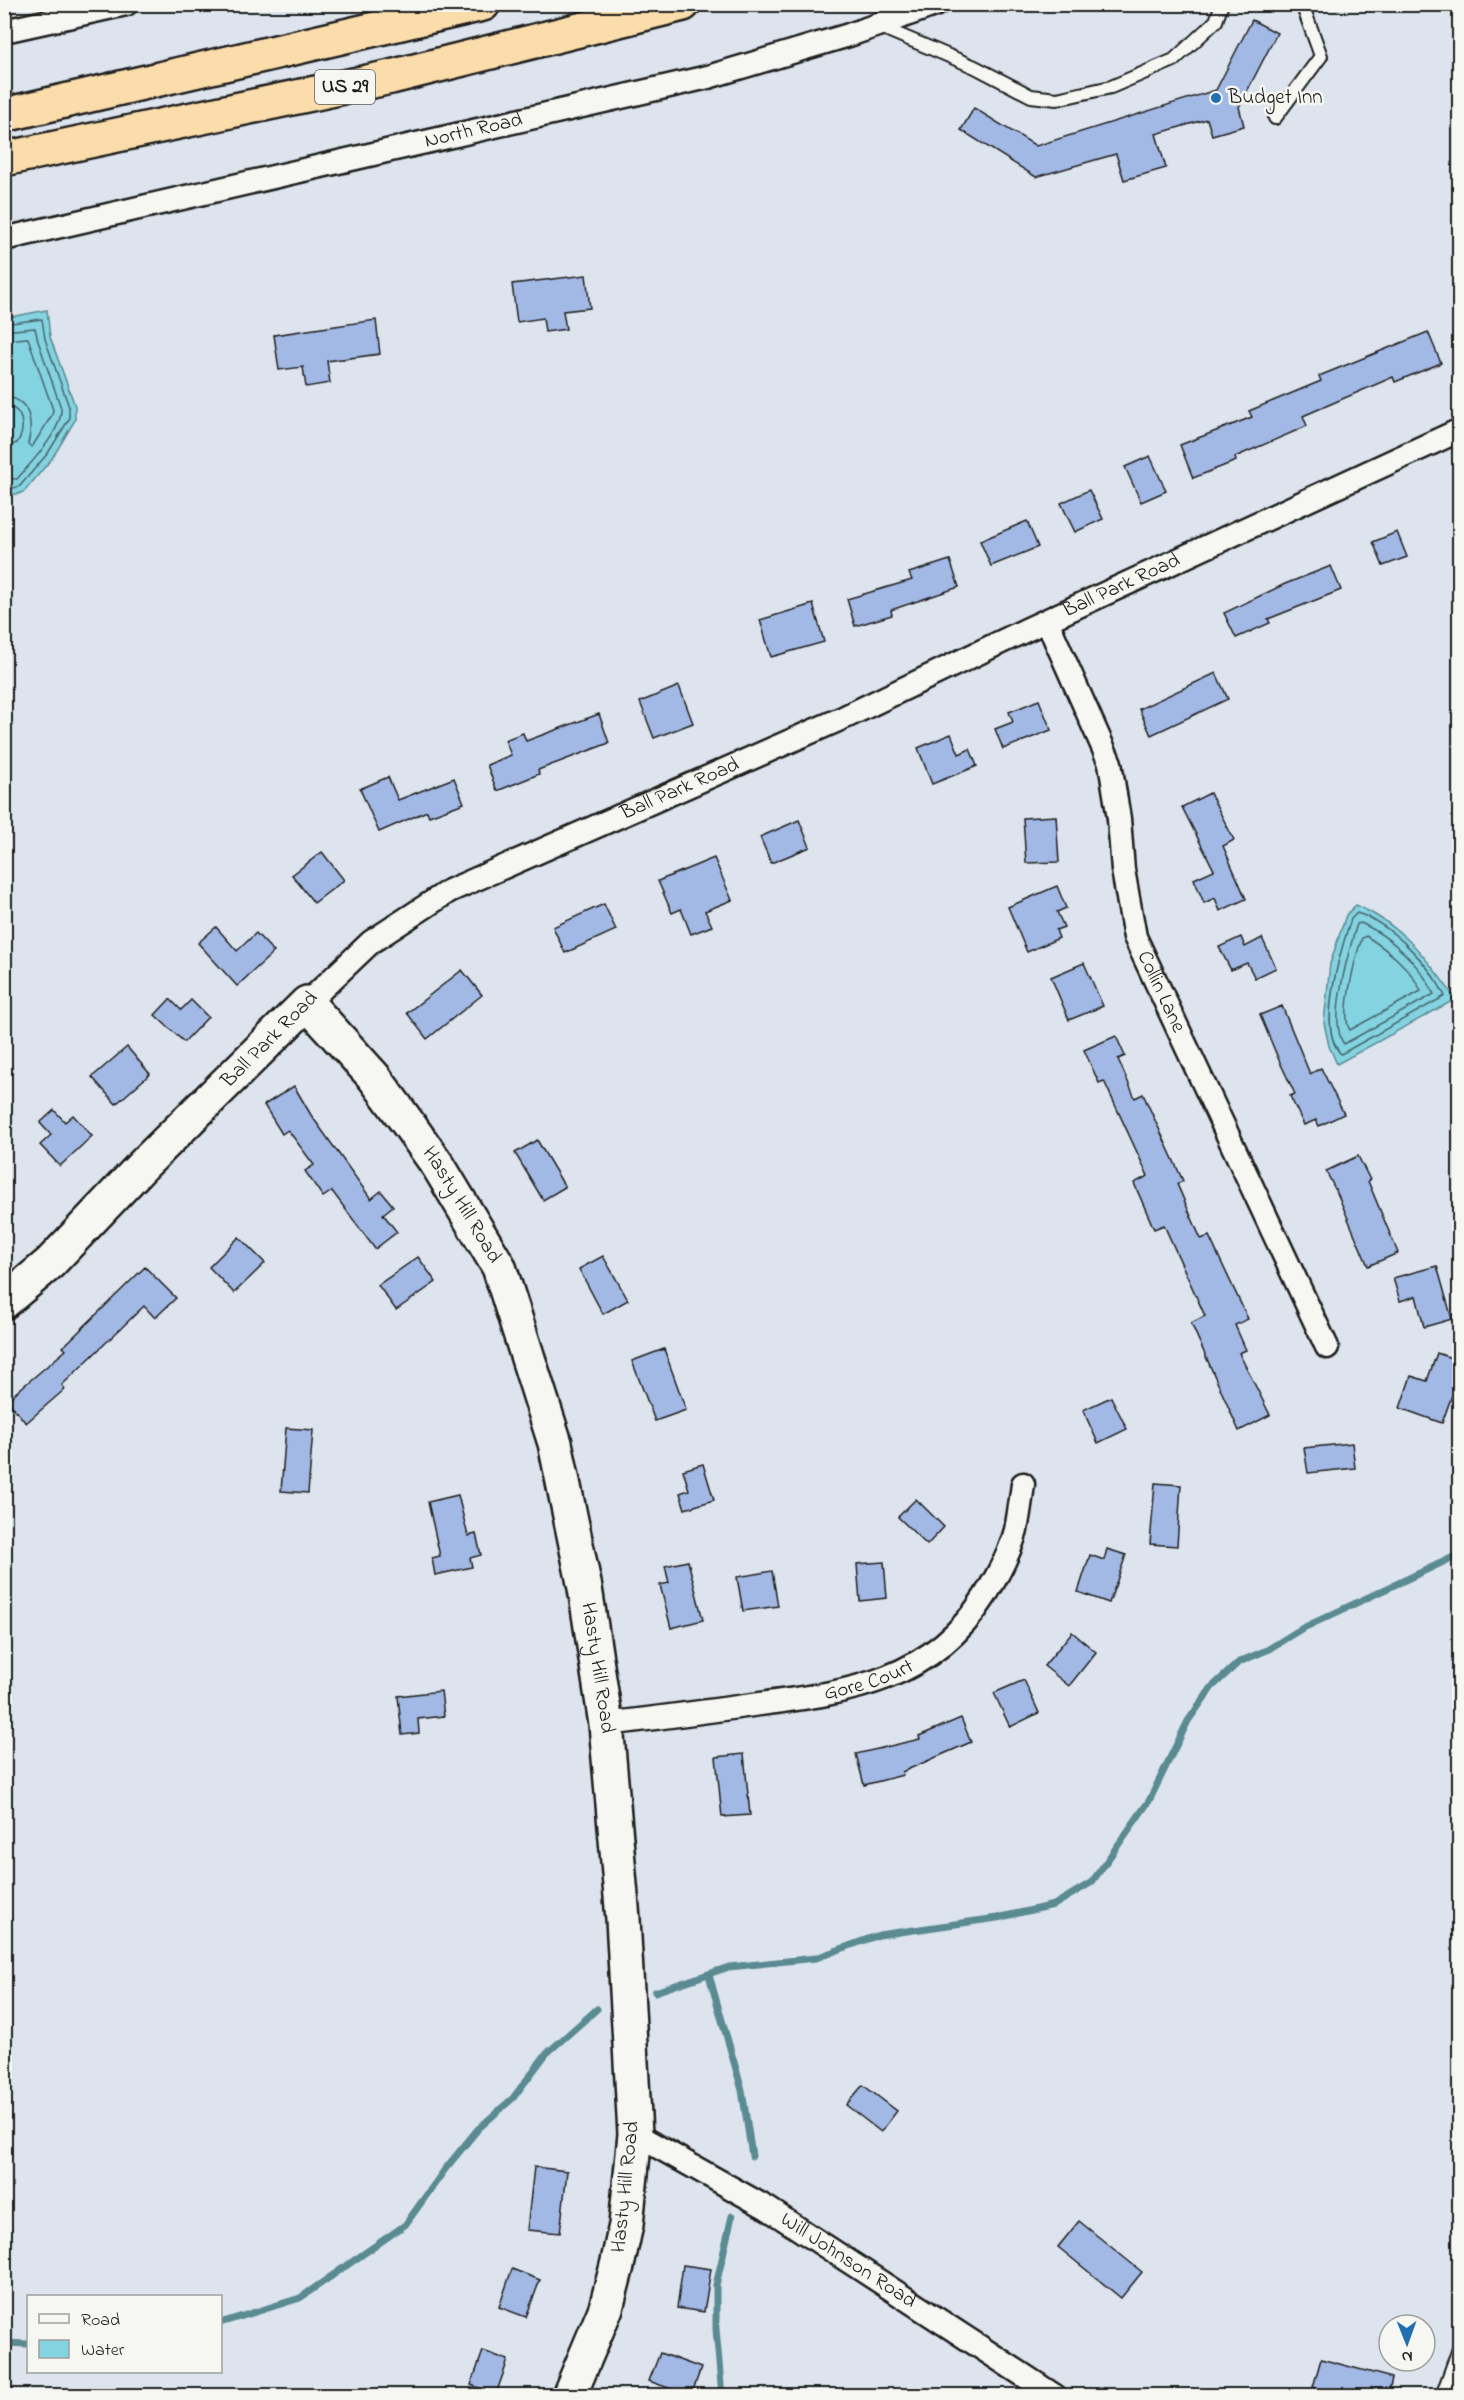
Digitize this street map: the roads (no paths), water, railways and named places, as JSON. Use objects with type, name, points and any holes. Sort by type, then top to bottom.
[{"type":"highway","name":"US 29","points":[[4,115],[483,4]]},
{"type":"highway","name":"US 29","points":[[4,159],[391,77],[684,4]]},
{"type":"street","points":[[4,31],[126,4]]},
{"type":"street","name":"North Road","points":[[4,239],[708,77],[877,26],[937,4]]},
{"type":"street","name":"Ball Park Road","points":[[4,1302],[50,1263],[142,1166],[371,942],[448,891],[844,717],[1460,430]]},
{"type":"street","name":"Collin Lane","points":[[1047,621],[1110,763],[1119,819],[1123,870],[1135,937],[1326,1347]]},
{"type":"street","name":"Hasty Hill Road","points":[[307,1003],[374,1077],[407,1122],[439,1167],[499,1267],[555,1443],[585,1588],[606,1724],[623,1919],[635,2134],[626,2224],[617,2266],[606,2308],[569,2396]]},
{"type":"street","name":"Gore Court","points":[[606,1724],[805,1698],[860,1687],[902,1672],[938,1650],[971,1619],[1000,1573],[1016,1531],[1023,1484]]},
{"type":"street","name":"Will Johnson Road","points":[[635,2134],[767,2208],[1055,2396]]},
{"type":"lane","points":[[877,26],[975,67],[1030,96],[1057,99],[1112,87],[1174,60],[1216,21],[1222,4]]},
{"type":"lane","points":[[1275,118],[1321,57],[1302,4]]},
{"type":"lane","points":[[1442,2396],[1460,2346]]},
{"type":"water","points":[[47,310],[50,337],[75,406],[75,420],[53,457],[25,491],[19,494],[8,494],[4,488],[5,446],[9,429],[4,397],[5,318]]},
{"type":"water","points":[[1356,905],[1401,933],[1424,957],[1456,999],[1337,1064],[1329,1046],[1324,1023],[1330,964],[1346,915]]},
{"type":"waterway","points":[[655,1992],[729,1967],[816,1958],[879,1935],[997,1918],[1054,1905],[1092,1882],[1149,1801],[1188,1721],[1212,1687],[1239,1662],[1267,1650],[1301,1629],[1460,1554]]},
{"type":"waterway","points":[[709,1975],[742,2090],[752,2156]]},
{"type":"waterway","points":[[222,2322],[300,2298],[405,2225],[446,2168],[478,2129],[513,2098],[546,2054],[597,2009]]},
{"type":"waterway","points":[[722,2396],[716,2329],[716,2285],[732,2216]]},
{"type":"waterway","points":[[4,2343],[27,2344]]},
{"type":"place","name":"Budget Inn","points":[[1216,98]]}]
